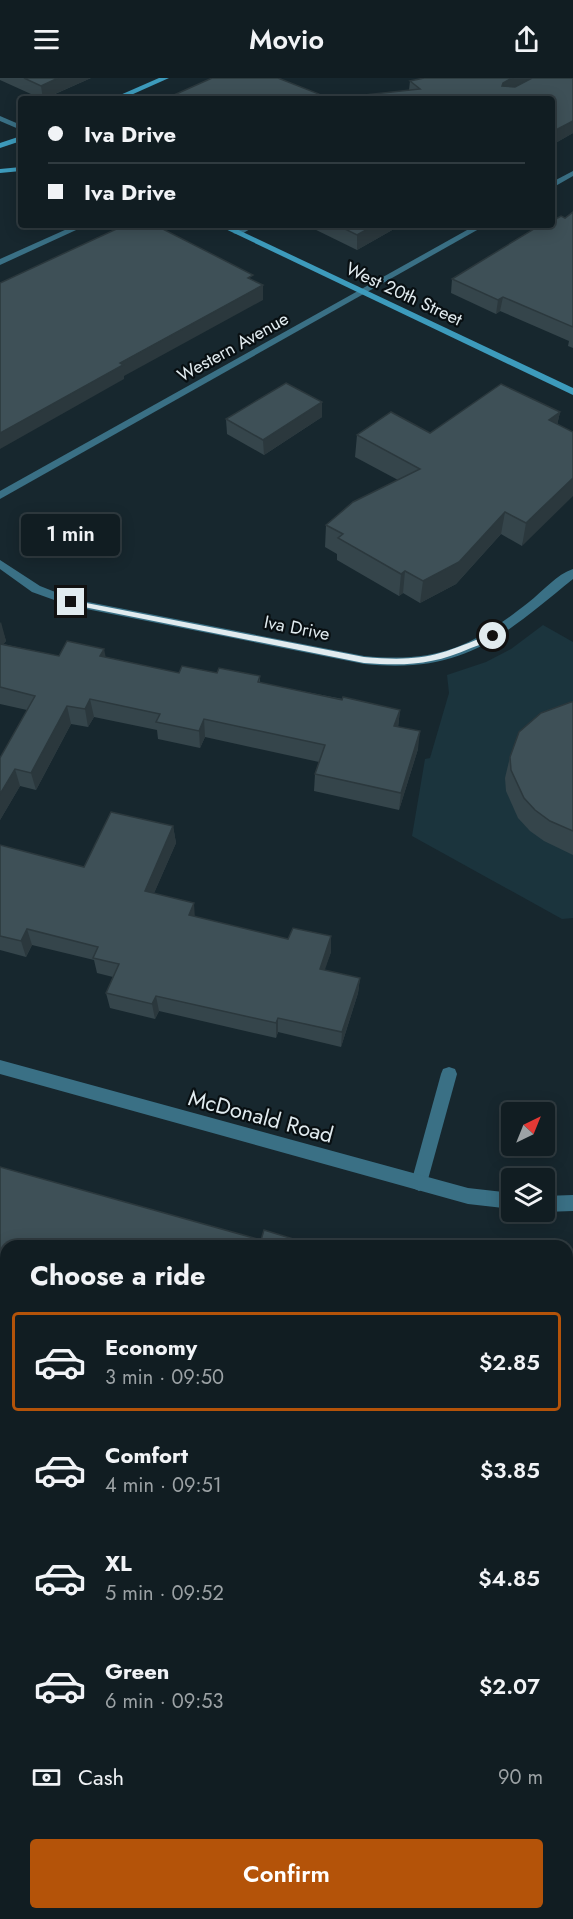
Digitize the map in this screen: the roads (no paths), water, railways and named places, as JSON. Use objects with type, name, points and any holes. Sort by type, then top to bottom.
[{"type":"main road","points":[[122,96],[165,78]]},
{"type":"main road","points":[[0,146],[18,139]]},
{"type":"main road","points":[[0,171],[18,169]]},
{"type":"main road","name":"West 20th Street","points":[[227,228],[573,392]]},
{"type":"street","points":[[0,118],[18,127]]},
{"type":"street","points":[[555,183],[573,173]]},
{"type":"street","points":[[0,262],[76,228]]},
{"type":"street","points":[[237,233],[247,228]]},
{"type":"street","name":"Western Avenue","points":[[0,496],[477,228]]},
{"type":"street","name":"Iva Drive","points":[[0,564],[36,589],[71,602],[364,660],[396,663],[422,662],[473,646],[499,631],[573,573]]},
{"type":"street","name":"McDonald Road","points":[[0,1067],[468,1196],[501,1200]]},
{"type":"street","points":[[419,1183],[449,1074]]},
{"type":"street","points":[[555,1204],[573,1203]]}]
